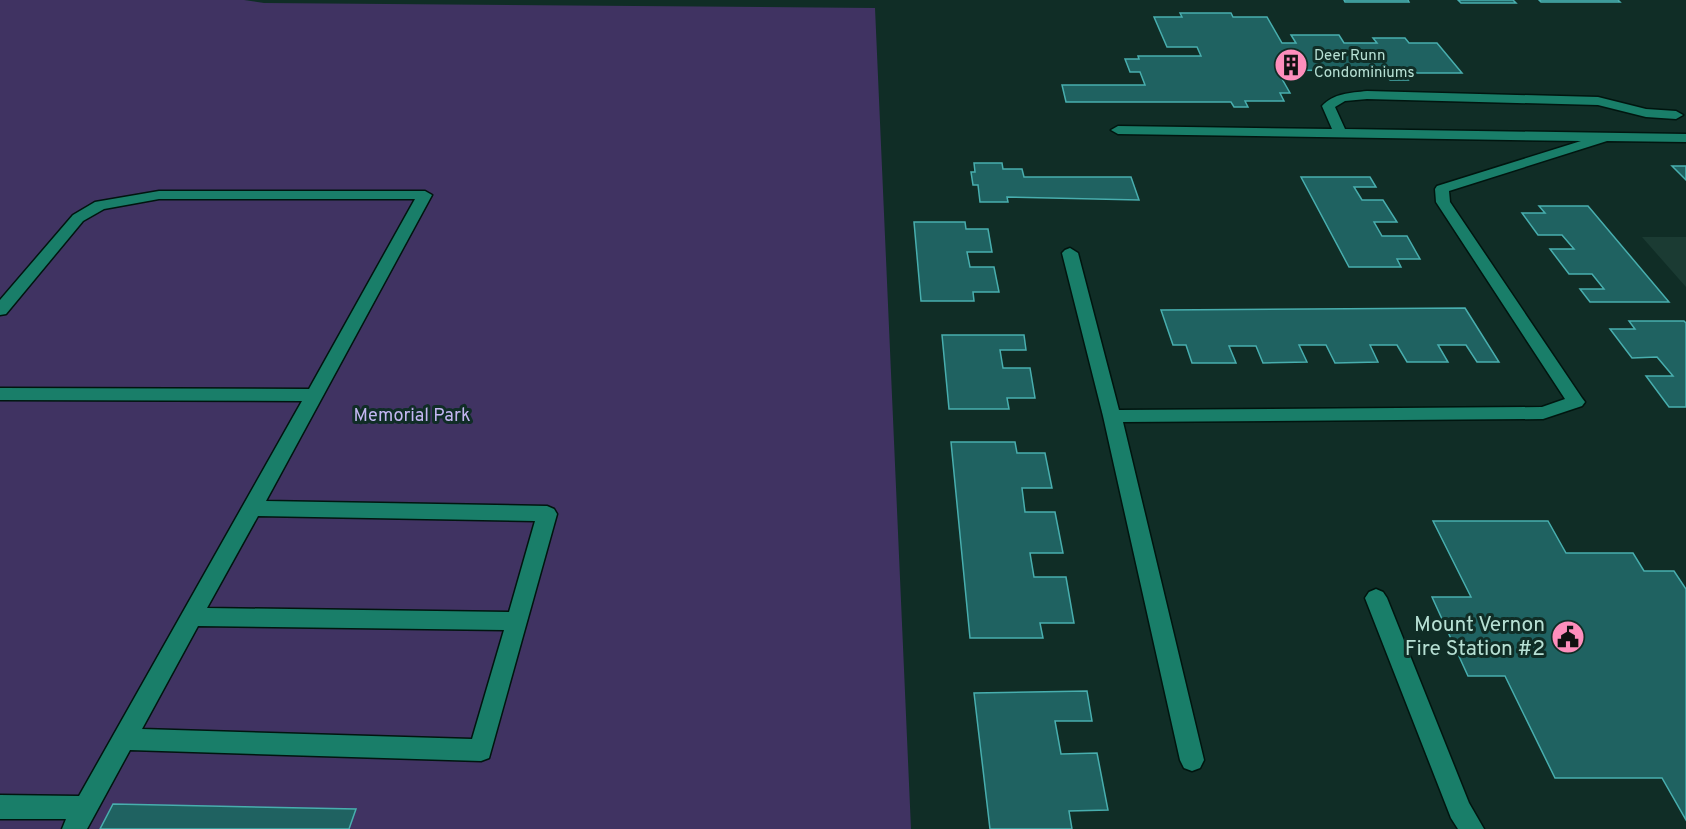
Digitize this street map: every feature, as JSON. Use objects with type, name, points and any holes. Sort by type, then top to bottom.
[{"type":"lane","points":[[1340,133],[1328,106],[1342,98],[1367,95],[1598,101],[1646,113],[1681,115]]},
{"type":"lane","points":[[1653,138],[1681,115]]},
{"type":"lane","points":[[1118,130],[1686,138]]},
{"type":"lane","points":[[1112,416],[1543,413],[1576,402],[1443,202],[1442,189],[1606,137]]},
{"type":"lane","points":[[0,310],[78,218],[100,205],[159,195],[424,195],[74,829]]},
{"type":"lane","points":[[1070,253],[1112,416],[1192,760]]},
{"type":"lane","points":[[0,394],[314,395]]},
{"type":"lane","points":[[124,739],[481,750],[547,514],[252,508]]},
{"type":"lane","points":[[1376,598],[1460,810],[1472,829]]},
{"type":"lane","points":[[191,617],[517,621]]},
{"type":"lane","points":[[0,807],[86,808]]},
{"type":"shaded area","points":[[1642,237],[1686,237],[1686,287]]},
{"type":"green space","name":"Memorial Park","points":[[0,0],[244,0],[264,3],[875,8],[911,829],[0,829]]},
{"type":"building","points":[[1344,0],[1408,0],[1409,2],[1345,2]]},
{"type":"building","points":[[1458,0],[1513,0],[1516,3],[1461,3]]},
{"type":"building","points":[[1539,0],[1618,0],[1620,2],[1541,2]]},
{"type":"building","name":"Deer Runn Condominiums","points":[[1180,13],[1231,13],[1233,17],[1267,17],[1282,43],[1296,43],[1291,35],[1339,35],[1344,43],[1377,43],[1373,38],[1405,38],[1409,43],[1437,43],[1462,73],[1402,73],[1408,80],[1390,80],[1383,71],[1277,70],[1290,93],[1280,93],[1284,101],[1245,101],[1248,107],[1234,107],[1231,102],[1066,102],[1062,85],[1145,85],[1140,72],[1130,72],[1125,59],[1139,59],[1138,56],[1201,56],[1197,47],[1167,47],[1154,17],[1182,17]]},
{"type":"building","points":[[974,163],[1002,163],[1003,169],[1022,169],[1024,177],[1131,177],[1139,200],[1007,197],[1008,202],[980,202],[978,185],[973,185],[971,172],[975,172]]},
{"type":"building","points":[[1672,166],[1686,166],[1686,180]]},
{"type":"building","points":[[1301,177],[1370,177],[1376,187],[1354,187],[1362,200],[1383,200],[1397,222],[1374,222],[1382,236],[1407,236],[1420,259],[1397,259],[1401,267],[1349,267]]},
{"type":"building","points":[[1539,206],[1588,206],[1669,302],[1590,302],[1580,289],[1604,289],[1592,274],[1569,274],[1550,249],[1574,249],[1562,235],[1538,235],[1522,213],[1545,213]]},
{"type":"building","points":[[914,222],[965,222],[966,229],[988,229],[992,252],[967,252],[970,267],[994,267],[999,292],[973,292],[974,301],[921,301]]},
{"type":"building","points":[[1465,308],[1499,362],[1477,362],[1466,345],[1438,345],[1448,362],[1407,362],[1397,345],[1370,345],[1378,362],[1335,363],[1326,345],[1299,345],[1307,362],[1263,363],[1256,346],[1229,346],[1236,363],[1192,363],[1186,345],[1173,345],[1161,310]]},
{"type":"building","points":[[1629,321],[1684,321],[1686,323],[1686,407],[1669,407],[1646,376],[1673,376],[1657,357],[1632,358],[1610,329],[1635,329]]},
{"type":"building","points":[[942,335],[1024,335],[1026,350],[1000,350],[1003,368],[1030,368],[1035,398],[1007,398],[1009,409],[949,409]]},
{"type":"building","points":[[951,442],[1015,442],[1017,453],[1045,453],[1052,488],[1022,488],[1025,512],[1055,512],[1063,553],[1030,553],[1034,577],[1066,577],[1074,623],[1040,623],[1043,638],[970,638]]},
{"type":"building","name":"Mount Vernon Fire Station #2","points":[[1433,521],[1548,521],[1566,553],[1633,553],[1644,571],[1674,571],[1686,589],[1686,820],[1662,778],[1555,778],[1505,676],[1468,676],[1432,597],[1471,597]]},
{"type":"building","points":[[1087,691],[1092,721],[1055,721],[1061,754],[1097,753],[1108,810],[1069,811],[1072,829],[990,829],[974,693]]},
{"type":"building","points":[[113,804],[356,809],[349,829],[100,829]]},
{"type":"place","name":"Deer Runn Condominiums","points":[[1291,65]]},
{"type":"place","name":"Mount Vernon Fire Station #2","points":[[1568,637]]}]
